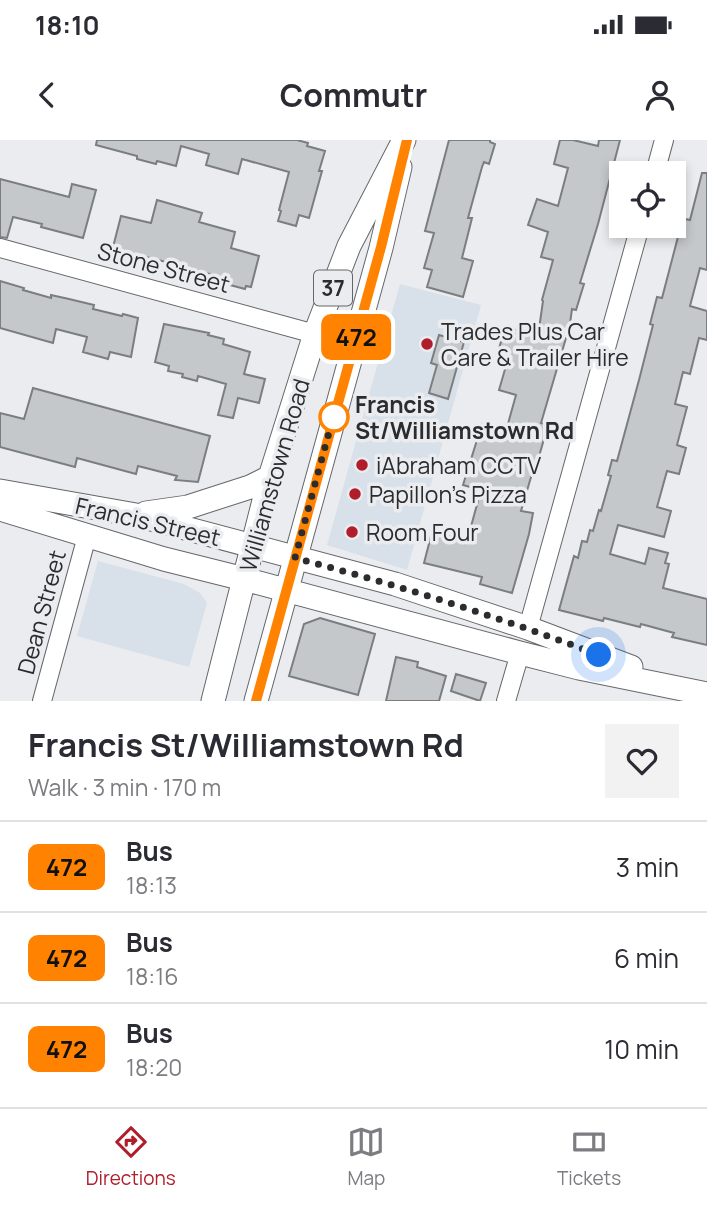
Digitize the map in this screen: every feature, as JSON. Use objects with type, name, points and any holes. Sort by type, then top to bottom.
[{"type":"main road","name":"Williamstown Road","points":[[213,701],[270,477],[314,334],[349,246],[406,140]]},
{"type":"main road","name":"Williamstown Road","points":[[256,701],[381,247],[406,140]]},
{"type":"main road","points":[[136,515],[188,508],[250,487],[270,477]]},
{"type":"main road","name":"Francis Street","points":[[0,491],[136,515],[395,584],[528,628],[700,692]]},
{"type":"main road","name":"Francis Street","points":[[0,509],[164,559],[520,653],[579,668],[700,692]]},
{"type":"street","points":[[658,161],[664,140]]},
{"type":"street","points":[[528,628],[637,238]]},
{"type":"street","name":"Stone Street","points":[[0,248],[314,334]]},
{"type":"street","name":"Dean Street","points":[[42,701],[87,537]]},
{"type":"street","points":[[506,701],[520,653]]},
{"type":"shaded area","points":[[400,284],[481,305],[407,570],[327,545]]},
{"type":"shaded area","points":[[98,561],[184,584],[200,593],[207,603],[189,667],[77,636]]},
{"type":"building","points":[[97,140],[297,140],[325,151],[309,218],[299,215],[296,226],[278,221],[289,172],[242,159],[238,174],[206,165],[209,154],[181,146],[176,166],[157,161],[156,164],[96,145]]},
{"type":"building","points":[[449,140],[490,140],[495,144],[489,164],[484,162],[482,167],[468,218],[472,218],[462,258],[473,261],[463,297],[427,287],[432,270],[424,268],[434,233],[425,231]]},
{"type":"building","points":[[560,140],[598,146],[599,140],[620,140],[614,161],[609,161],[609,182],[580,283],[584,284],[576,310],[572,309],[568,338],[541,423],[550,425],[521,511],[533,513],[512,593],[480,584],[482,577],[424,563],[432,532],[467,541],[481,490],[463,485],[482,424],[506,431],[516,395],[499,390],[508,359],[497,356],[505,327],[538,336],[542,300],[553,260],[541,257],[548,232],[528,225],[537,199],[558,206],[568,168],[554,164]]},
{"type":"building","points":[[702,173],[707,173],[707,270],[700,268],[690,306],[707,311],[707,340],[699,338],[690,374],[683,372],[675,404],[687,407],[677,445],[686,448],[679,474],[667,471],[657,507],[671,511],[664,537],[618,525],[610,554],[645,564],[649,548],[668,553],[665,563],[669,564],[663,588],[707,599],[707,645],[672,637],[674,633],[641,624],[640,627],[604,618],[603,621],[559,610],[574,556],[578,558],[582,541],[587,542],[599,510],[601,511],[611,476],[608,475],[612,460],[617,461],[639,380],[657,297],[662,298],[678,238],[686,238],[686,219],[690,220]]},
{"type":"building","points":[[0,179],[69,197],[72,184],[96,190],[83,238],[13,217],[7,238],[0,237]]},
{"type":"building","points":[[157,200],[202,213],[199,222],[235,232],[231,248],[259,256],[251,287],[246,286],[245,289],[230,285],[231,280],[138,255],[138,258],[112,251],[121,216],[151,223]]},
{"type":"building","points":[[0,281],[51,298],[51,295],[69,299],[94,305],[93,309],[138,318],[131,357],[110,352],[108,359],[83,352],[87,337],[56,329],[53,343],[0,328]]},
{"type":"building","points":[[164,324],[209,333],[208,335],[224,339],[223,344],[250,352],[244,374],[265,379],[259,403],[238,398],[233,418],[218,415],[226,384],[198,376],[197,381],[182,377],[183,374],[168,371],[169,366],[155,362]]},
{"type":"building","points":[[439,335],[464,342],[448,399],[429,393],[437,365],[431,363]]},
{"type":"building","points":[[33,388],[210,436],[198,482],[175,480],[177,476],[138,466],[136,474],[77,458],[75,467],[0,447],[0,413],[24,419]]},
{"type":"building","points":[[320,618],[375,634],[358,695],[289,676],[304,624]]},
{"type":"building","points":[[396,657],[418,662],[417,667],[446,676],[439,701],[386,701]]},
{"type":"building","points":[[456,674],[486,683],[480,701],[451,691]]},
{"type":"bus line","name":"472","points":[[256,701],[381,247],[407,140]]},
{"type":"place","name":"Trades Plus Car Care & Trailer Hire","points":[[427,344]]},
{"type":"place","name":"Francis St/Williamstown Rd","points":[[334,417]]},
{"type":"place","name":"iAbraham CCTV","points":[[362,465]]},
{"type":"place","name":"Papillon's Pizza","points":[[355,494]]},
{"type":"place","name":"Room Four","points":[[352,532]]},
{"type":"route","points":[[334,417],[334,414],[295,558],[395,584],[528,628],[599,655]]}]
